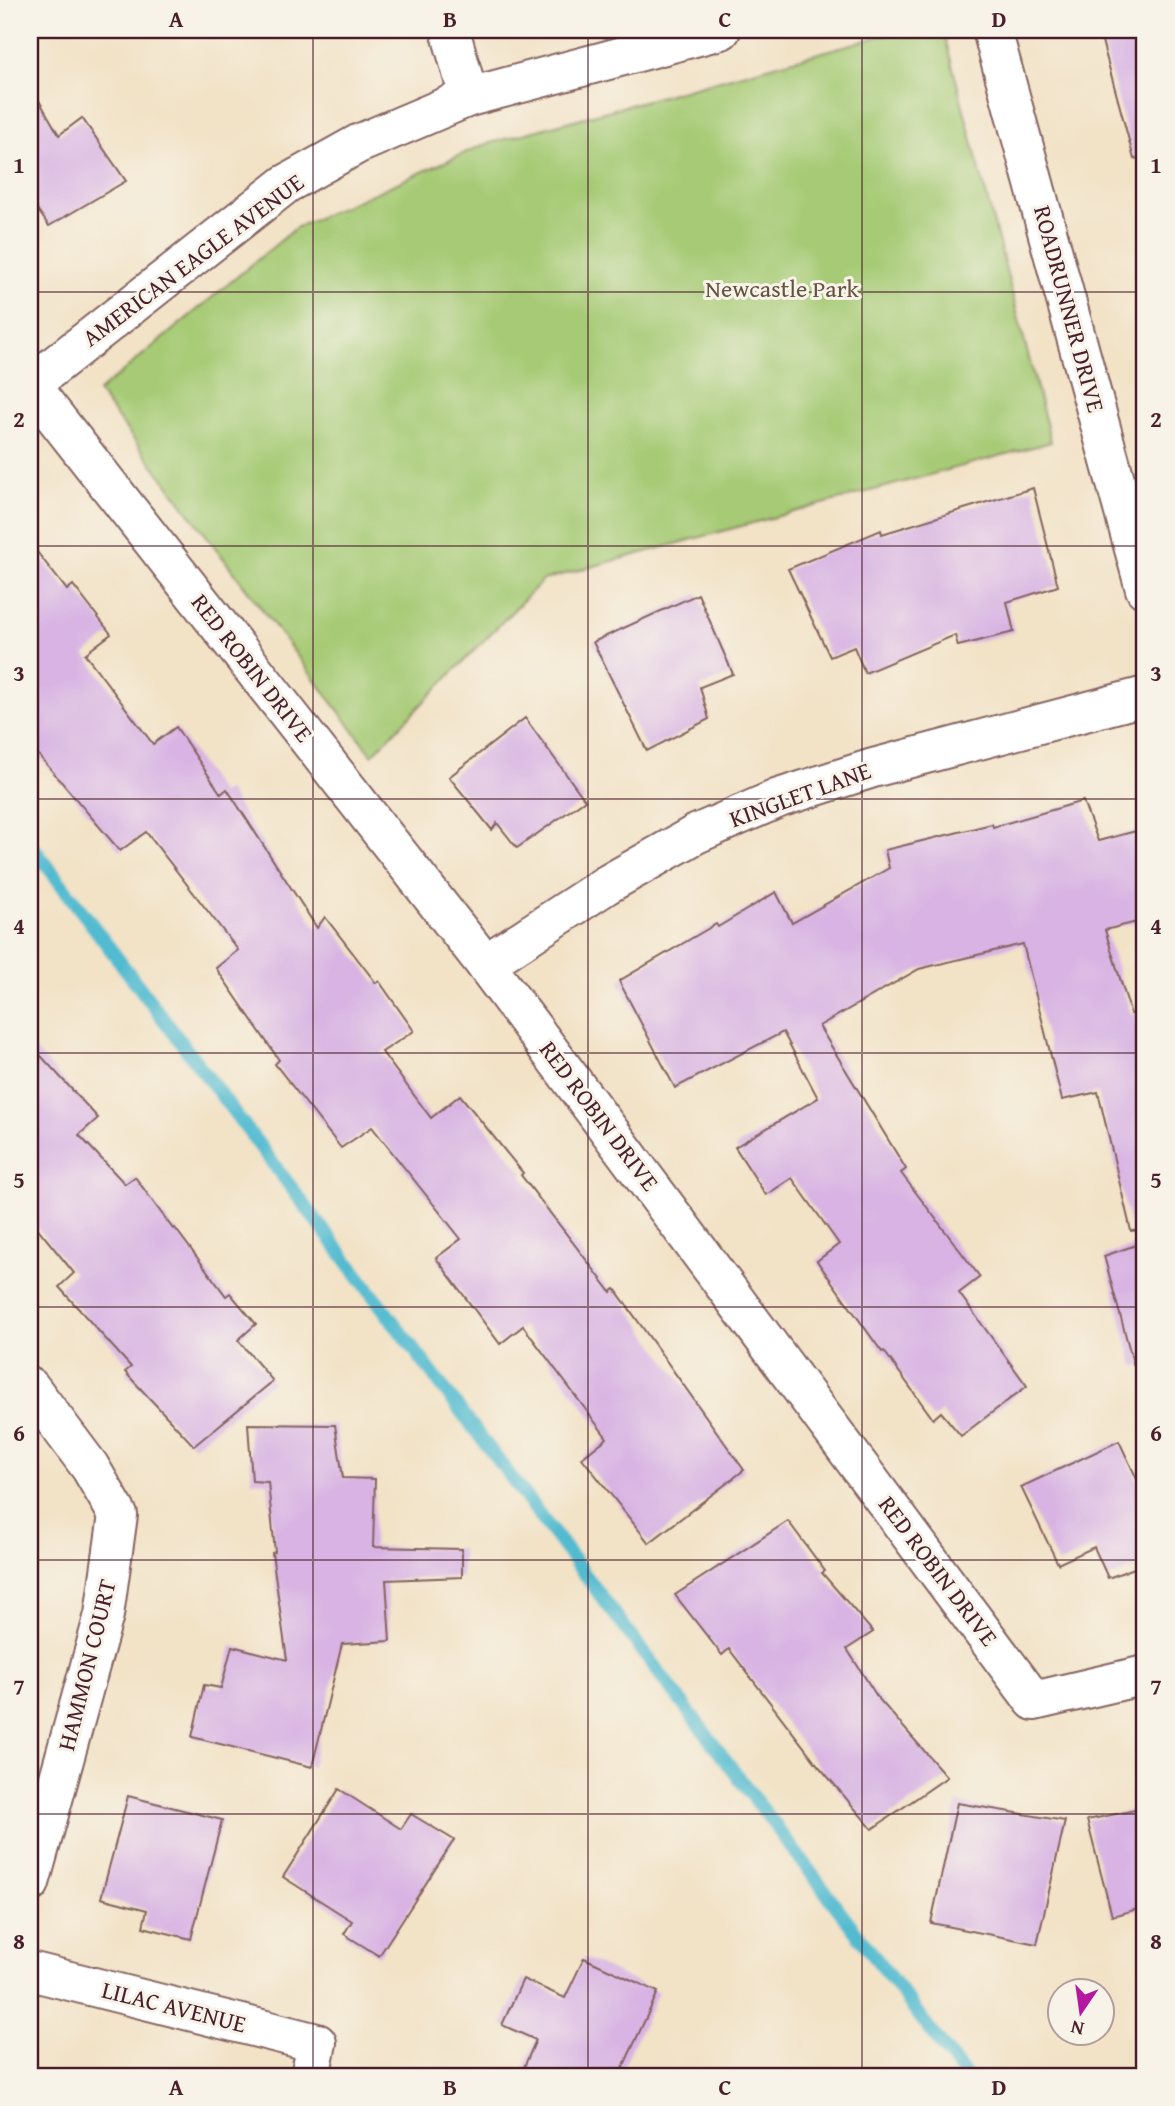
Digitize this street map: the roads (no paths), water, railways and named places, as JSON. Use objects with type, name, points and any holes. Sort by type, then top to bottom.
[{"type":"street","points":[[450,30],[468,97]]},
{"type":"street","name":"AMERICAN EAGLE AVENUE","points":[[30,385],[286,184],[358,144],[468,97],[721,30]]},
{"type":"street","name":"ROADRUNNER DRIVE","points":[[992,30],[1145,589]]},
{"type":"street","name":"RED ROBIN DRIVE","points":[[30,385],[485,964],[1034,1701],[1145,1675]]},
{"type":"street","name":"KINGLET LANE","points":[[485,964],[607,885],[696,834],[779,798],[873,768],[1145,696]]},
{"type":"street","name":"HAMMON COURT","points":[[30,1387],[90,1467],[118,1515],[104,1615],[30,1883]]},
{"type":"street","name":"LILAC AVENUE","points":[[30,1971],[314,2060]]},
{"type":"waterway","points":[[30,843],[965,2076]]},
{"type":"park label","name":"Newcastle Park","points":[[782,289]]}]
